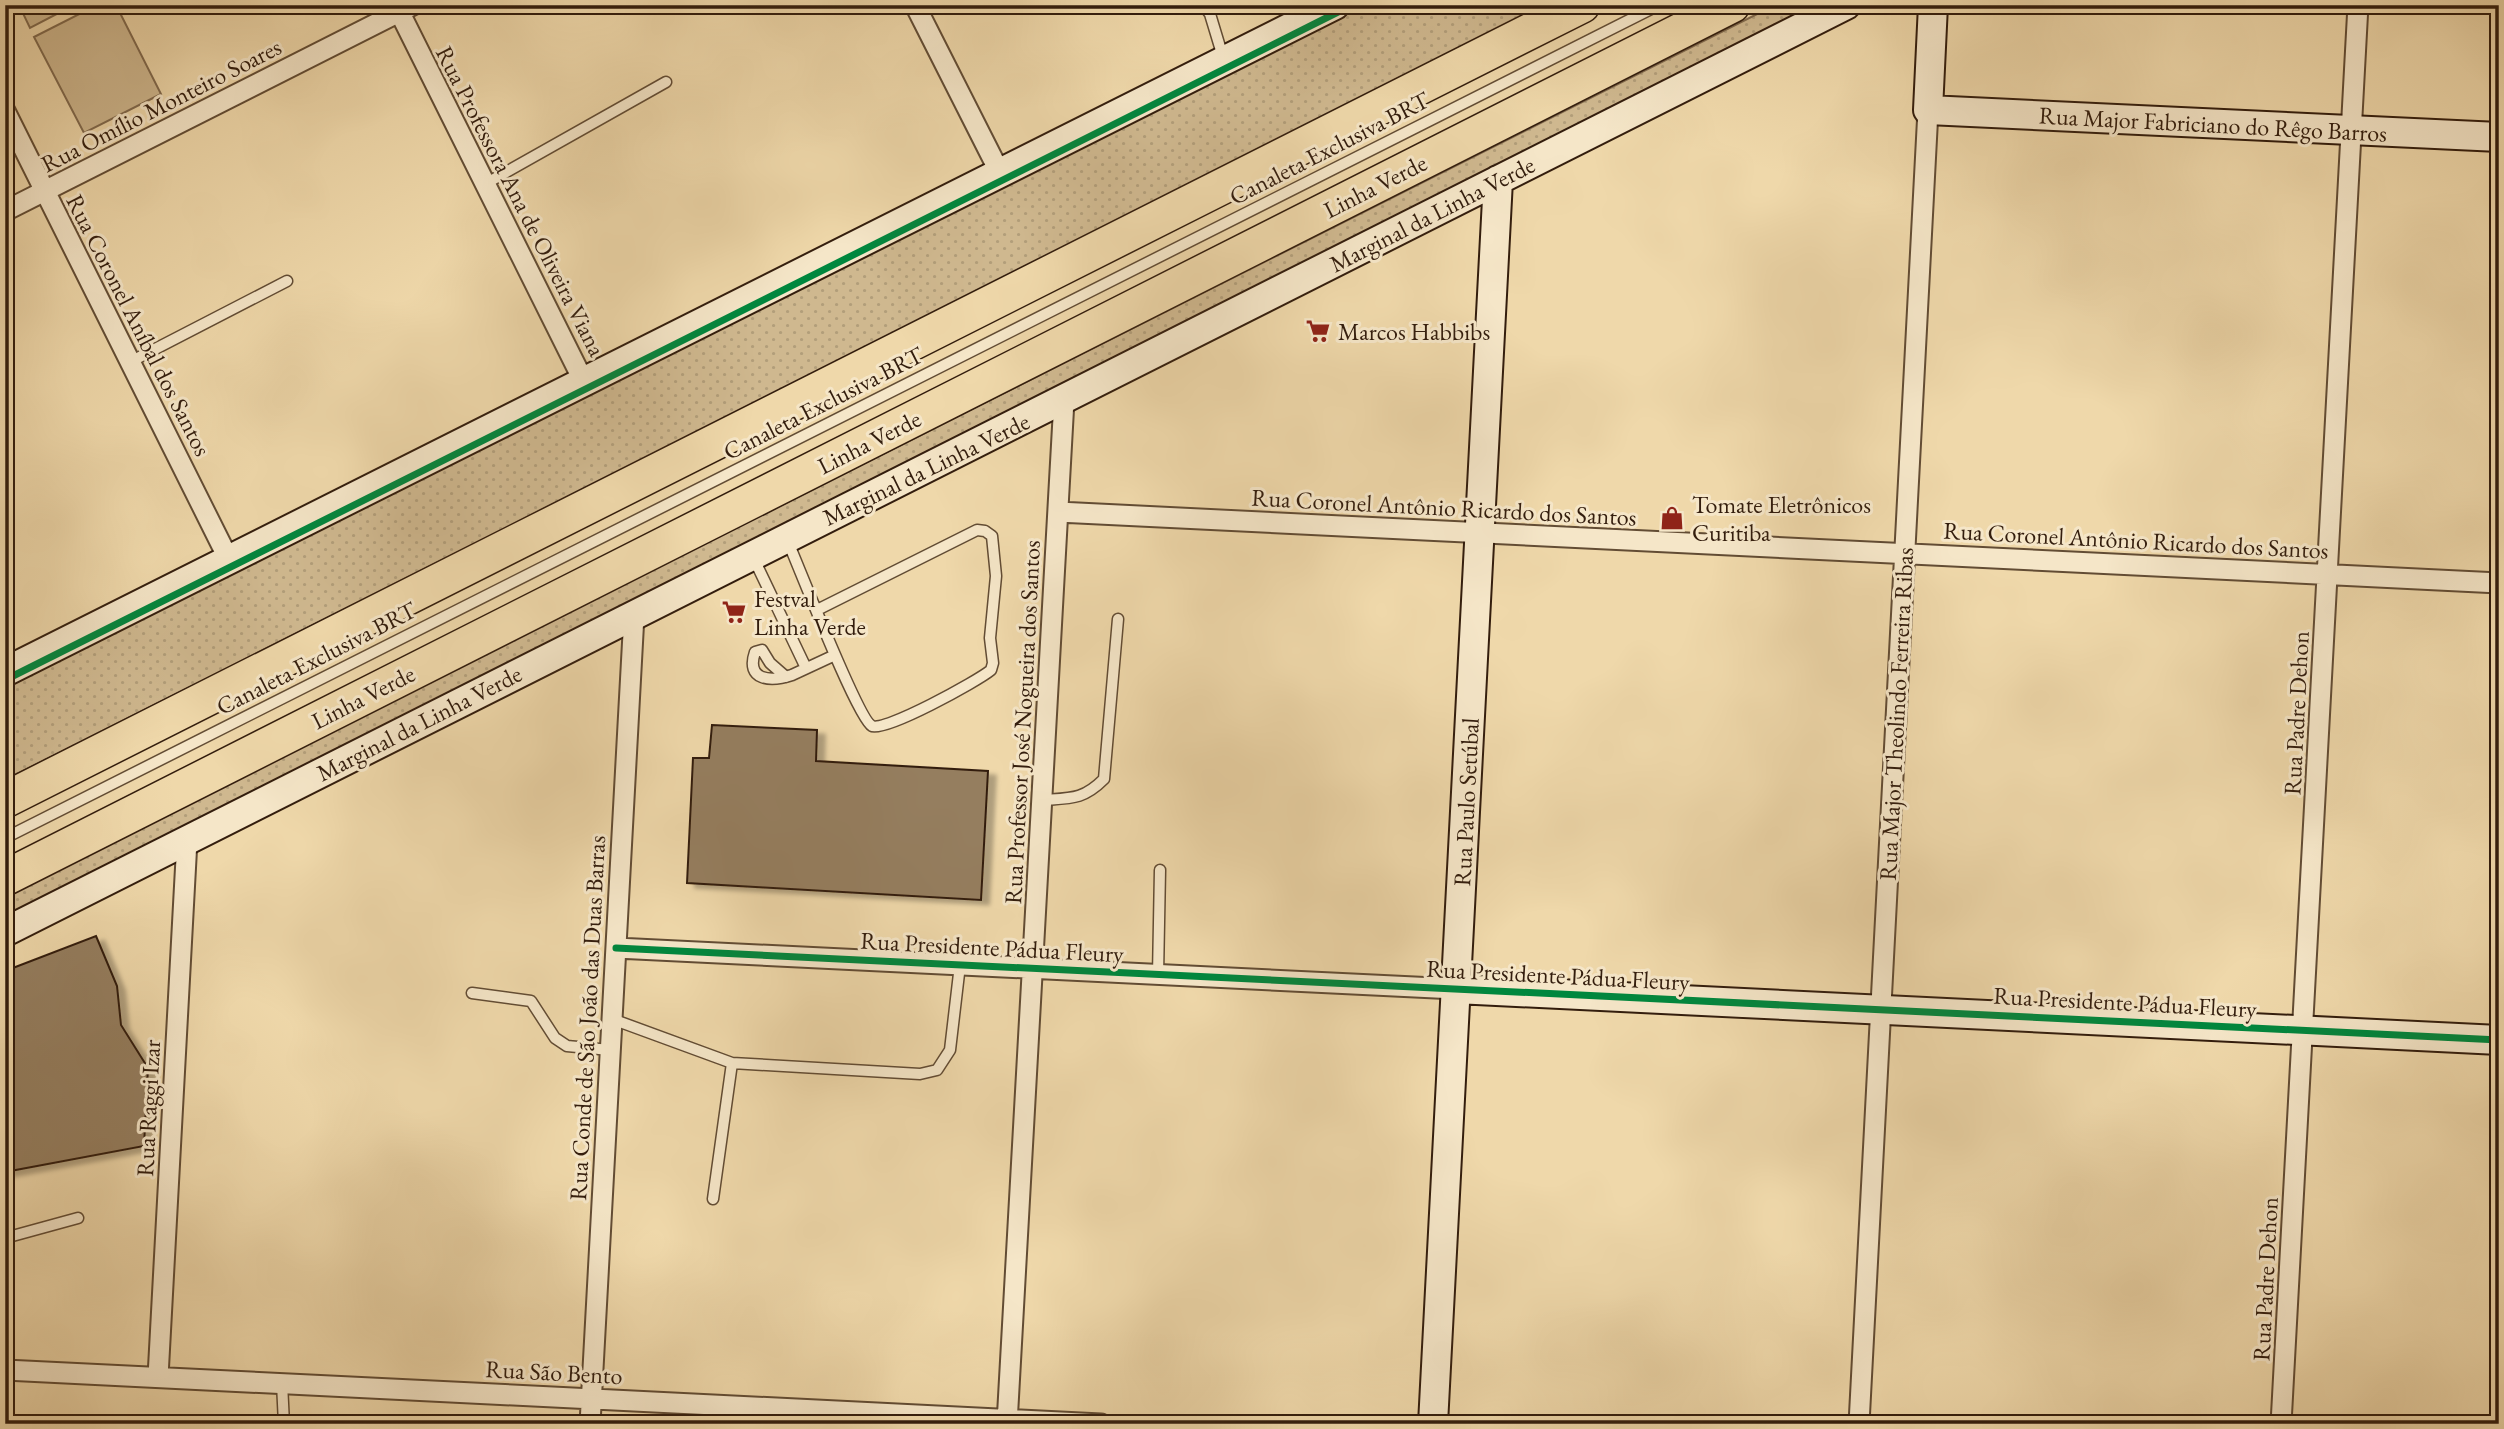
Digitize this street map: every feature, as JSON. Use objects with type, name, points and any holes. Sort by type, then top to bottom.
[{"type":"highway","points":[[5,800],[1581,5]]},
{"type":"highway","name":"Linha Verde","points":[[5,878],[1732,5]]},
{"type":"main road","points":[[5,672],[1335,5]]},
{"type":"main road","name":"Marginal da Linha Verde","points":[[5,932],[1846,5]]},
{"type":"main road","name":"Rua Major Theolindo Ferreira Ribas","points":[[1928,110],[1933,5]]},
{"type":"main road","name":"Rua Major Fabriciano do Rêgo Barros","points":[[1928,110],[2499,137]]},
{"type":"main road","name":"Rua Paulo Setúbal","points":[[1433,1424],[1498,180]]},
{"type":"main road","name":"Rua Presidente Pádua Fleury","points":[[1456,989],[2499,1040]]},
{"type":"street","points":[[915,5],[1000,173]]},
{"type":"street","name":"Rua Padre Dehon","points":[[2281,1424],[2358,5]]},
{"type":"street","name":"Rua Professora Ana de Oliveira Viana","points":[[403,8],[485,184],[584,382]]},
{"type":"street","name":"Rua Omílio Monteiro Soares","points":[[5,211],[403,8]]},
{"type":"street","name":"Rua Major Theolindo Ferreira Ribas","points":[[1859,1424],[1928,110]]},
{"type":"street","name":"Rua Coronel Aníbal dos Santos","points":[[5,111],[229,560]]},
{"type":"street","name":"Rua Professor José Nogueira dos Santos","points":[[1007,1421],[1064,400]]},
{"type":"street","name":"Rua Coronel Antônio Ricardo dos Santos","points":[[1058,512],[2499,583]]},
{"type":"street","name":"Rua Conde de São João das Duas Barras","points":[[590,1424],[634,615]]},
{"type":"street","name":"Rua Raggi Izar","points":[[158,1377],[187,840]]},
{"type":"street","name":"Rua Presidente Pádua Fleury","points":[[616,948],[1456,989]]},
{"type":"street","name":"Rua São Bento","points":[[5,1370],[1101,1424]]},
{"type":"lane","points":[[1203,5],[1210,14],[1224,61]]},
{"type":"lane","name":"Canaleta Exclusiva BRT","points":[[5,838],[1659,5]]},
{"type":"lane","points":[[485,184],[666,82]]},
{"type":"lane","points":[[130,362],[287,281]]},
{"type":"lane","points":[[787,538],[835,655],[854,697],[869,725],[875,728],[883,727],[961,688],[990,670],[993,663],[990,638],[996,576],[992,536],[977,530],[817,610]]},
{"type":"lane","points":[[753,555],[806,668]]},
{"type":"lane","points":[[1042,800],[1075,798],[1090,793],[1104,779],[1118,619]]},
{"type":"lane","points":[[786,677],[835,655]]},
{"type":"lane","points":[[1158,975],[1160,870]]},
{"type":"lane","points":[[612,1019],[732,1063],[920,1074],[937,1070],[950,1050],[960,965]]},
{"type":"lane","points":[[472,993],[531,1001],[555,1038],[567,1046],[610,1050]]},
{"type":"lane","points":[[713,1199],[732,1063]]},
{"type":"lane","points":[[5,1238],[79,1217]]},
{"type":"lane","points":[[282,1384],[284,1424]]},
{"type":"shaded area","points":[[19,5],[74,5],[30,28]]},
{"type":"shaded area","points":[[97,5],[116,5],[161,94],[84,133],[34,37]]},
{"type":"shaded area","points":[[1347,5],[1545,5],[5,780],[5,687]]},
{"type":"shaded area","points":[[1775,5],[1821,5],[5,920],[5,896]]},
{"type":"building","points":[[712,725],[817,730],[816,761],[988,771],[981,900],[687,883],[693,758],[709,758]]},
{"type":"building","points":[[96,936],[117,986],[121,1025],[148,1068],[144,1146],[5,1172],[5,971]]},
{"type":"cycle path","points":[[5,680],[1352,5]]},
{"type":"cycle path","points":[[616,948],[2499,1040]]},
{"type":"place","name":"Marcos Habbibs","points":[[1318,331]]},
{"type":"place","name":"Tomate Eletrônicos Curitiba","points":[[1672,518]]},
{"type":"place","name":"Festval Linha Verde","points":[[734,612]]}]
